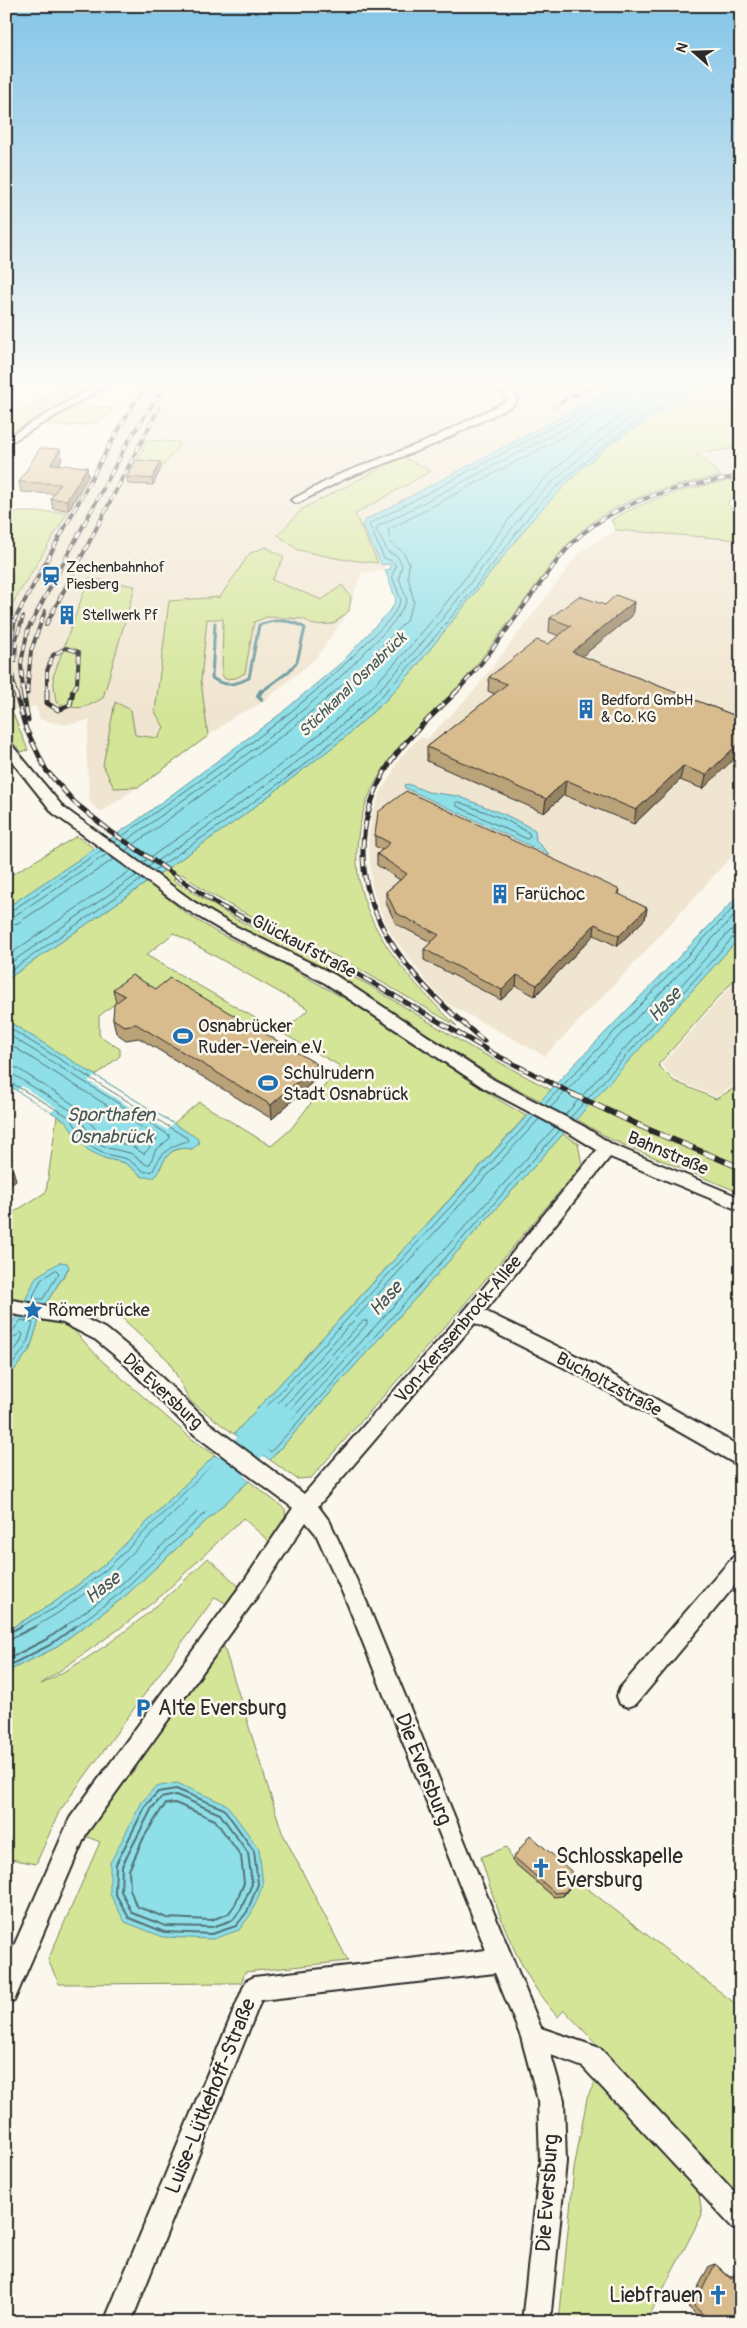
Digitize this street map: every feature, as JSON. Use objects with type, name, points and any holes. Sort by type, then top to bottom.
[{"type":"street","points":[[296,500],[306,495]]},
{"type":"street","name":"Glückaufstraße","points":[[6,746],[58,810],[168,892],[226,927],[330,980],[489,1084],[577,1130],[607,1149]]},
{"type":"street","name":"Bahnstraße","points":[[607,1149],[741,1205]]},
{"type":"street","name":"Von-Kerssenbrock-Allee","points":[[306,1506],[473,1313],[607,1149]]},
{"type":"street","name":"Die Eversburg","points":[[6,1306],[59,1314],[77,1320],[102,1335],[130,1358],[202,1429],[306,1506],[323,1528],[357,1604],[533,2037],[551,2100],[553,2162],[536,2322]]},
{"type":"street","name":"Bucholtzstraße","points":[[473,1313],[589,1371],[723,1446],[741,1459]]},
{"type":"street","points":[[6,1993],[78,1826],[251,1588],[306,1506]]},
{"type":"street","points":[[628,1696],[741,1563]]},
{"type":"street","name":"Luise-Lütkehoff-Straße","points":[[117,2322],[254,1989],[501,1960]]},
{"type":"street","points":[[533,2037],[591,2057],[741,2218]]},
{"type":"shaded area","points":[[78,495],[413,495],[365,520],[363,527],[385,570],[361,573],[349,611],[316,658],[262,703],[235,716],[166,768],[101,812],[90,803],[86,751],[90,720],[65,725],[40,719],[36,706],[11,710],[6,697],[6,602],[13,603]]},
{"type":"shaded area","points":[[616,530],[741,540],[741,846],[633,965],[545,1056],[448,1004],[426,981],[391,934],[380,910],[372,886],[368,839],[372,815],[380,794],[400,758],[420,737],[427,739],[474,691],[581,551]]},
{"type":"shaded area","points":[[741,975],[741,1081],[716,1097],[676,1080],[661,1065]]},
{"type":"green space","points":[[330,495],[389,495],[355,514],[378,563],[340,559],[298,550],[278,535],[302,509]]},
{"type":"green space","points":[[556,495],[645,495],[605,514],[582,530],[568,544],[471,672],[391,757],[368,799],[359,828],[357,849],[358,875],[364,901],[374,925],[404,969],[457,1026],[342,959],[237,909],[207,892],[182,874],[173,880],[236,919],[367,984],[467,1045],[551,1090],[541,1101],[497,1079],[329,971],[231,923],[167,884],[156,889],[187,914],[218,933],[283,964],[349,1001],[526,1116],[234,1434],[190,1401],[169,1361],[111,1308],[96,1319],[72,1310],[44,1306],[69,1268],[44,1272],[39,1275],[24,1303],[6,1300],[6,1217],[46,1192],[57,1116],[68,1122],[76,1137],[104,1158],[125,1163],[143,1177],[160,1169],[165,1159],[172,1152],[186,1148],[192,1149],[196,1138],[173,1124],[199,1102],[271,1146],[290,1130],[340,1066],[282,1033],[309,1009],[174,933],[146,955],[269,1026],[254,1040],[134,989],[99,1016],[99,1035],[120,1049],[120,1056],[95,1076],[6,1020],[6,980],[240,818],[343,739],[385,701],[416,667],[537,514]]},
{"type":"green space","points":[[669,495],[741,495],[741,497],[729,500],[728,504],[741,522],[741,540],[616,530],[611,520],[624,512]]},
{"type":"green space","points":[[6,507],[15,512],[68,512],[13,603],[6,602]]},
{"type":"green space","points":[[266,547],[284,557],[272,580],[322,600],[342,585],[351,597],[349,611],[333,624],[313,625],[304,619],[267,617],[254,622],[245,673],[236,678],[225,679],[222,675],[223,619],[207,619],[201,681],[208,736],[139,787],[114,788],[103,765],[115,702],[131,710],[135,735],[158,738],[164,727],[155,712],[169,601],[220,597],[250,553]]},
{"type":"green space","points":[[89,578],[135,586],[103,698],[91,705],[75,708],[56,702],[53,677]]},
{"type":"green space","points":[[6,697],[28,750],[21,752],[6,735]]},
{"type":"green space","points":[[77,836],[95,849],[6,908],[6,878]]},
{"type":"green space","points":[[741,936],[741,972],[658,1065],[674,1081],[716,1099],[741,1084],[741,1193],[612,1140],[576,1119]]},
{"type":"green space","points":[[563,1134],[578,1143],[582,1165],[463,1306],[311,1478],[297,1479],[270,1460]]},
{"type":"green space","points":[[40,1317],[56,1320],[70,1326],[100,1359],[192,1439],[215,1455],[104,1565],[52,1604],[6,1631],[6,1381],[30,1349]]},
{"type":"green space","points":[[249,1481],[285,1509],[286,1522],[272,1544],[243,1518],[162,1595],[119,1629],[41,1684],[87,1658],[124,1632],[208,1558],[241,1588],[227,1604],[215,1597],[59,1812],[36,1864],[6,1858],[6,1672],[53,1649],[123,1598]]},
{"type":"green space","points":[[223,1644],[282,1832],[348,1961],[245,1972],[241,1983],[59,1984],[48,1960],[100,1842],[85,1836]]},
{"type":"green space","points":[[507,1847],[512,1861],[554,1897],[570,1875],[741,2008],[741,2205],[614,2062],[564,2010],[558,2017],[532,1983],[502,1920],[481,1857]]},
{"type":"green space","points":[[596,2080],[698,2187],[702,2215],[646,2322],[559,2322],[574,2169],[587,2098]]},
{"type":"water","name":"Stichkanal Osnabrück","points":[[413,495],[556,495],[537,514],[416,667],[385,701],[343,739],[240,818],[6,980],[6,908],[135,822],[279,715],[342,662],[392,608],[396,600],[385,570],[391,569],[389,564],[382,565],[362,526],[365,520]]},
{"type":"water","points":[[408,784],[428,792],[458,796],[506,815],[535,830],[536,841],[550,855],[405,788],[404,785]]},
{"type":"water","points":[[741,893],[741,936],[270,1460],[234,1434],[569,1070]]},
{"type":"water","name":"Sporthafen Osnabrück","points":[[6,1020],[197,1138],[199,1144],[192,1149],[184,1148],[172,1151],[155,1177],[143,1177],[125,1163],[104,1158],[88,1150],[76,1137],[67,1122],[6,1084]]},
{"type":"water","points":[[60,1262],[67,1263],[69,1267],[44,1306],[24,1303],[36,1277]]},
{"type":"water","points":[[18,1314],[40,1317],[30,1349],[6,1381],[6,1332]]},
{"type":"water","points":[[215,1455],[249,1481],[123,1598],[53,1649],[6,1672],[6,1631],[52,1604],[104,1565]]},
{"type":"water","points":[[177,1783],[227,1805],[259,1849],[263,1885],[251,1914],[239,1930],[213,1939],[163,1937],[125,1922],[110,1894],[110,1863],[142,1802],[155,1787]]},
{"type":"pier","points":[[95,1076],[173,1124],[167,1130],[88,1081]]},
{"type":"pier","points":[[22,1086],[57,1108],[51,1112],[17,1090]]},
{"type":"building","points":[[54,495],[70,495],[67,500],[51,499]]},
{"type":"building","name":"Bedford GmbH & Co. KG","points":[[616,595],[634,602],[572,652],[741,718],[741,741],[706,775],[683,766],[636,810],[566,780],[546,799],[427,747],[507,684],[489,677],[537,640],[548,644],[571,626],[550,618],[579,596],[605,605]]},
{"type":"building","name":"Farüchoc","points":[[406,791],[620,890],[617,893],[647,908],[619,936],[595,924],[537,985],[517,975],[502,990],[424,949],[439,935],[396,913],[386,892],[407,874],[377,854],[390,843],[375,835],[378,812]]},
{"type":"building","points":[[132,975],[156,989],[170,978],[317,1064],[271,1105],[136,1024],[124,1026],[113,1019],[114,1004],[125,996],[113,989]]},
{"type":"building","points":[[6,1165],[13,1170],[6,1175]]},
{"type":"building","name":"Schlosskapelle Eversburg","points":[[530,1835],[571,1871],[572,1883],[565,1892],[555,1893],[514,1857]]},
{"type":"building","name":"Liebfrauen","points":[[715,2264],[731,2279],[741,2273],[741,2322],[700,2322],[704,2315],[694,2306]]},
{"type":"waterway","points":[[215,623],[212,678],[226,684],[249,678],[259,625],[282,620],[294,622],[305,628],[297,662],[288,672],[261,692]]},
{"type":"waterway","points":[[261,691],[258,696],[261,699]]},
{"type":"waterway","name":"Hase","points":[[204,1497],[277,1417]]},
{"type":"railway","points":[[15,692],[11,656],[15,619],[83,495]]},
{"type":"railway","points":[[23,692],[21,663],[28,629],[100,495]]},
{"type":"railway","points":[[46,625],[114,495]]},
{"type":"railway","points":[[456,692],[490,653],[570,545],[599,521],[655,495]]},
{"type":"railway","points":[[27,692],[31,651],[45,611]]},
{"type":"railway","points":[[15,661],[16,639],[23,617]]},
{"type":"railway","points":[[72,692],[77,684],[79,652],[66,648],[53,655],[47,671],[47,703],[58,710],[70,705],[73,691]]},
{"type":"railway","points":[[15,691],[26,729],[46,770],[74,802],[110,831],[220,906],[359,975],[494,1054],[575,1095]]},
{"type":"railway","points":[[23,691],[28,720]]},
{"type":"railway","points":[[456,692],[399,750],[384,773],[368,814],[363,852],[368,889],[380,923],[400,956],[453,1015],[484,1041]]},
{"type":"railway","points":[[572,1094],[647,1129],[741,1168]]},
{"type":"place","name":"Zechenbahnhof Piesberg","points":[[51,576]]},
{"type":"place","name":"Stellwerk Pf","points":[[67,615]]},
{"type":"place","name":"Bedford GmbH & Co. KG","points":[[586,709]]},
{"type":"place","name":"Farüchoc","points":[[500,894]]},
{"type":"place","name":"Osnabrücker Ruder-Verein e.V.","points":[[183,1036]]},
{"type":"place","name":"Schulrudern Stadt Osnabrück","points":[[268,1083]]},
{"type":"place","name":"Römerbrücke","points":[[33,1310]]},
{"type":"place","name":"Alte Eversburg","points":[[143,1708]]},
{"type":"place","name":"Schlosskapelle Eversburg","points":[[541,1868]]},
{"type":"place","name":"Liebfrauen","points":[[718,2295]]}]
